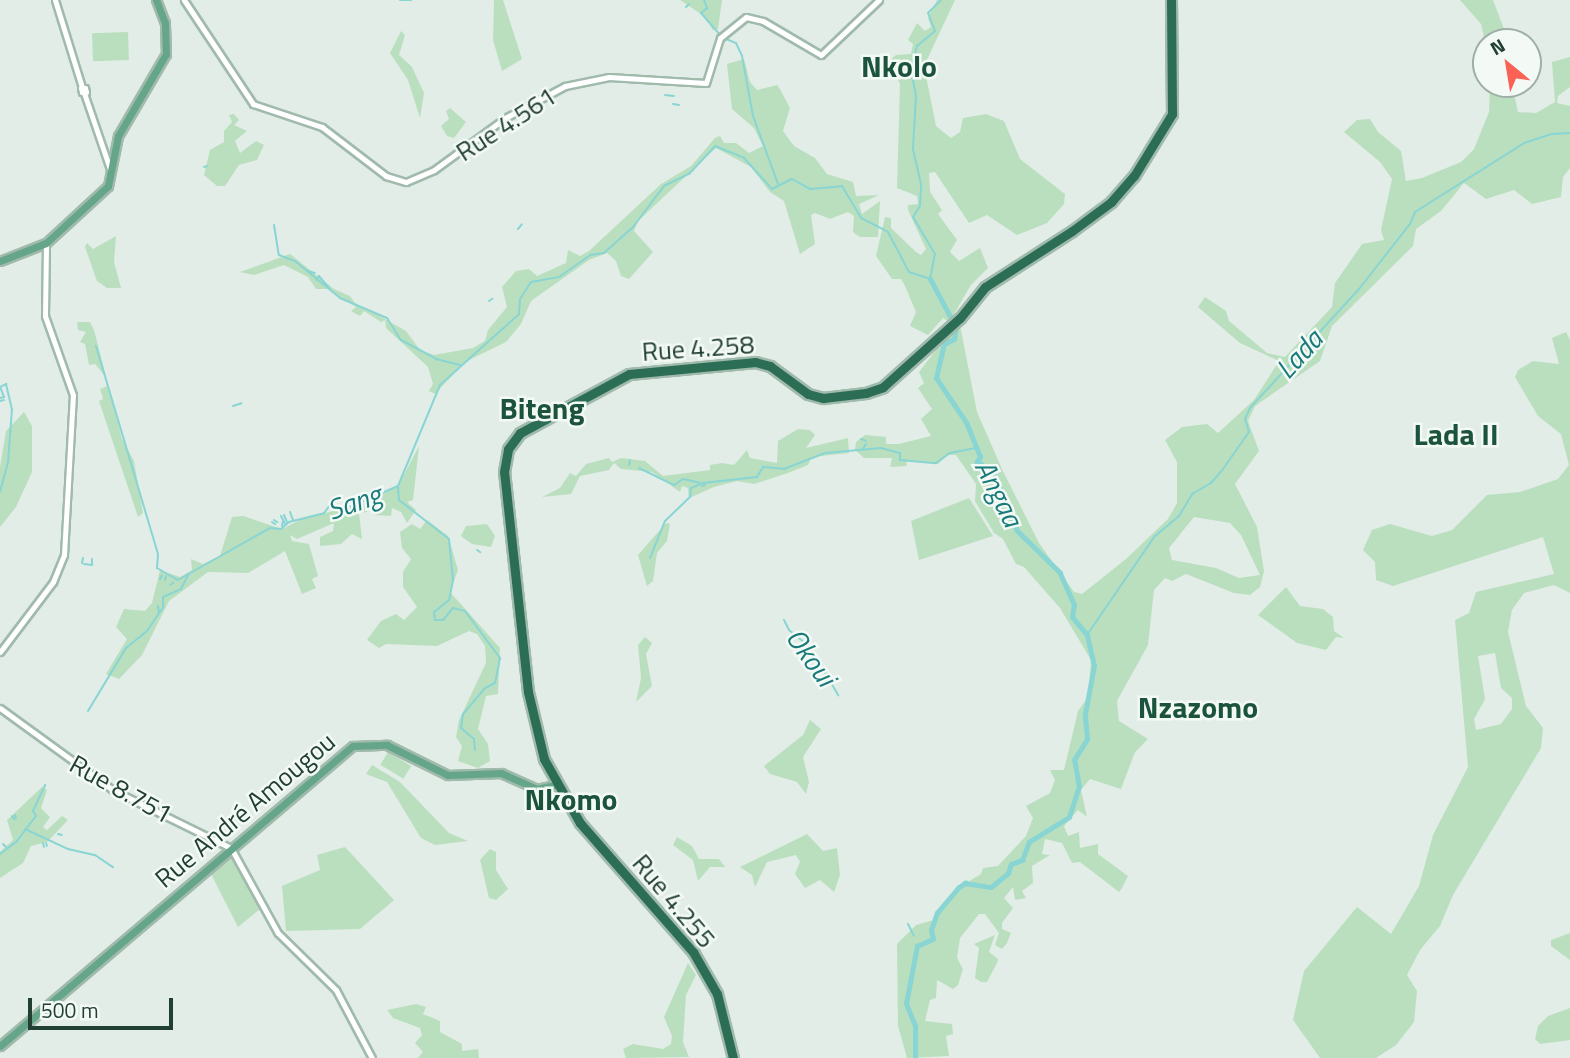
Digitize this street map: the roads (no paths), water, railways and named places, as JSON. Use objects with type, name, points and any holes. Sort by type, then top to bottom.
[{"type":"highway","name":"Rue 4.258","points":[[555,785],[530,707],[505,479],[504,465],[510,445],[520,433],[629,374],[755,362],[768,365],[808,394],[823,398],[879,389],[960,318],[985,287],[1113,200],[1159,141],[1172,114],[1171,0]]},
{"type":"highway","name":"Rue 4.255","points":[[555,785],[584,828],[693,952],[717,995],[733,1058]]},
{"type":"main road","points":[[55,0],[110,170]]},
{"type":"main road","points":[[0,261],[46,243],[106,190],[118,136],[166,54],[164,23],[156,0]]},
{"type":"main road","name":"Rue 4.561","points":[[184,0],[253,104],[322,127],[386,176],[406,182],[435,170],[505,118],[565,86],[609,77],[706,83],[720,38],[746,17],[763,21],[821,55],[879,0]]},
{"type":"main road","points":[[0,653],[48,589],[64,555],[73,395],[45,316],[46,243]]},
{"type":"main road","name":"Rue 8.751","points":[[0,708],[46,745],[120,794],[231,848]]},
{"type":"main road","name":"Rue André Amougou","points":[[0,1046],[345,752],[363,743],[387,745],[448,775],[500,773],[540,790],[555,785]]},
{"type":"main road","points":[[231,848],[278,933],[336,990],[372,1058]]},
{"type":"waterway","points":[[400,0],[411,0]]},
{"type":"waterway","points":[[704,0],[707,8],[701,13],[719,34]]},
{"type":"waterway","points":[[96,346],[158,554],[157,568],[178,580],[270,528],[281,529],[289,522],[324,513],[330,505],[343,510],[398,486],[440,385],[519,314],[520,299],[531,282],[559,277],[590,255],[604,253],[633,227],[664,186],[689,174],[715,146],[744,158],[772,189],[792,179],[810,189],[842,186],[861,218],[888,232],[909,272],[930,279],[935,254],[913,217],[920,206],[921,184],[913,148],[916,96],[911,71],[917,46],[935,31],[928,13],[941,0]]},
{"type":"waterway","points":[[686,7],[689,4]]},
{"type":"waterway","points":[[724,38],[736,43],[742,56],[753,116],[778,184]]},
{"type":"waterway","points":[[665,95],[674,96]]},
{"type":"waterway","points":[[673,104],[679,105]]},
{"type":"waterway","name":"Lada","points":[[1087,635],[1154,537],[1179,516],[1192,494],[1211,483],[1223,469],[1249,432],[1245,419],[1250,408],[1359,289],[1410,224],[1415,212],[1524,143],[1552,134],[1570,133]]},
{"type":"waterway","points":[[518,229],[522,224]]},
{"type":"waterway","points":[[274,225],[279,255],[295,261],[340,298],[387,318],[401,340],[436,359],[460,365]]},
{"type":"waterway","points":[[308,271],[315,273]]},
{"type":"waterway","points":[[316,280],[319,276],[330,289]]},
{"type":"waterway","name":"Angaa","points":[[915,1058],[915,1026],[906,1004],[917,946],[933,939],[931,930],[937,913],[958,888],[965,883],[991,887],[1008,873],[1011,864],[1022,860],[1029,842],[1069,817],[1079,787],[1074,760],[1087,739],[1085,714],[1094,666],[1087,635],[1072,617],[1074,605],[1060,573],[1017,531],[993,472],[977,462],[980,457],[967,424],[936,378],[944,344],[954,339],[956,328],[930,279]]},
{"type":"waterway","points":[[0,387],[6,384],[12,409],[8,462],[0,492]]},
{"type":"waterway","points":[[0,398],[4,397],[1,389]]},
{"type":"waterway","points":[[0,401],[4,400]]},
{"type":"waterway","points":[[233,406],[242,403]]},
{"type":"waterway","points":[[861,439],[866,441]]},
{"type":"waterway","points":[[862,450],[866,444]]},
{"type":"waterway","points":[[650,558],[665,521],[690,497],[691,488],[703,483],[757,477],[763,467],[784,469],[825,453],[881,448],[900,453],[900,460],[936,463],[950,453],[976,448]]},
{"type":"waterway","points":[[629,465],[630,460]]},
{"type":"waterway","points":[[639,468],[674,485],[683,479],[700,483]]},
{"type":"waterway","points":[[398,487],[399,500],[449,539],[453,580],[449,600],[434,612],[435,620],[443,620],[453,608],[465,611],[500,658],[495,683],[485,688],[463,714],[461,728],[474,739],[475,750]]},
{"type":"waterway","points":[[290,512],[293,520]]},
{"type":"waterway","points":[[284,515],[287,522]]},
{"type":"waterway","points":[[281,516],[285,524]]},
{"type":"waterway","name":"Sang","points":[[282,526],[283,521]]},
{"type":"waterway","points":[[82,563],[83,558]]},
{"type":"waterway","points":[[84,564],[92,565],[92,559]]},
{"type":"waterway","points":[[160,579],[162,575]]},
{"type":"waterway","name":"Sang","points":[[88,711],[126,648],[147,631],[163,607],[163,597],[181,589],[188,575]]},
{"type":"waterway","points":[[165,580],[166,576]]},
{"type":"waterway","name":"Sang","points":[[158,606],[159,612]]},
{"type":"waterway","name":"Okoui","points":[[784,620],[789,630],[810,647],[838,695]]},
{"type":"waterway","points":[[0,854],[17,841],[36,816],[33,811],[45,785]]},
{"type":"waterway","points":[[25,829],[68,849],[95,855],[113,867]]},
{"type":"waterway","points":[[58,834],[62,835]]},
{"type":"waterway","points":[[43,843],[44,847]]},
{"type":"waterway","points":[[3,844],[6,847]]},
{"type":"waterway","points":[[908,924],[914,936]]},
{"type":"district","name":"Nkolo","points":[[899,66]]},
{"type":"district","name":"Biteng","points":[[542,408]]},
{"type":"district","name":"Lada II","points":[[1456,434]]},
{"type":"district","name":"Nzazomo","points":[[1198,707]]},
{"type":"district","name":"Nkomo","points":[[571,799]]}]
